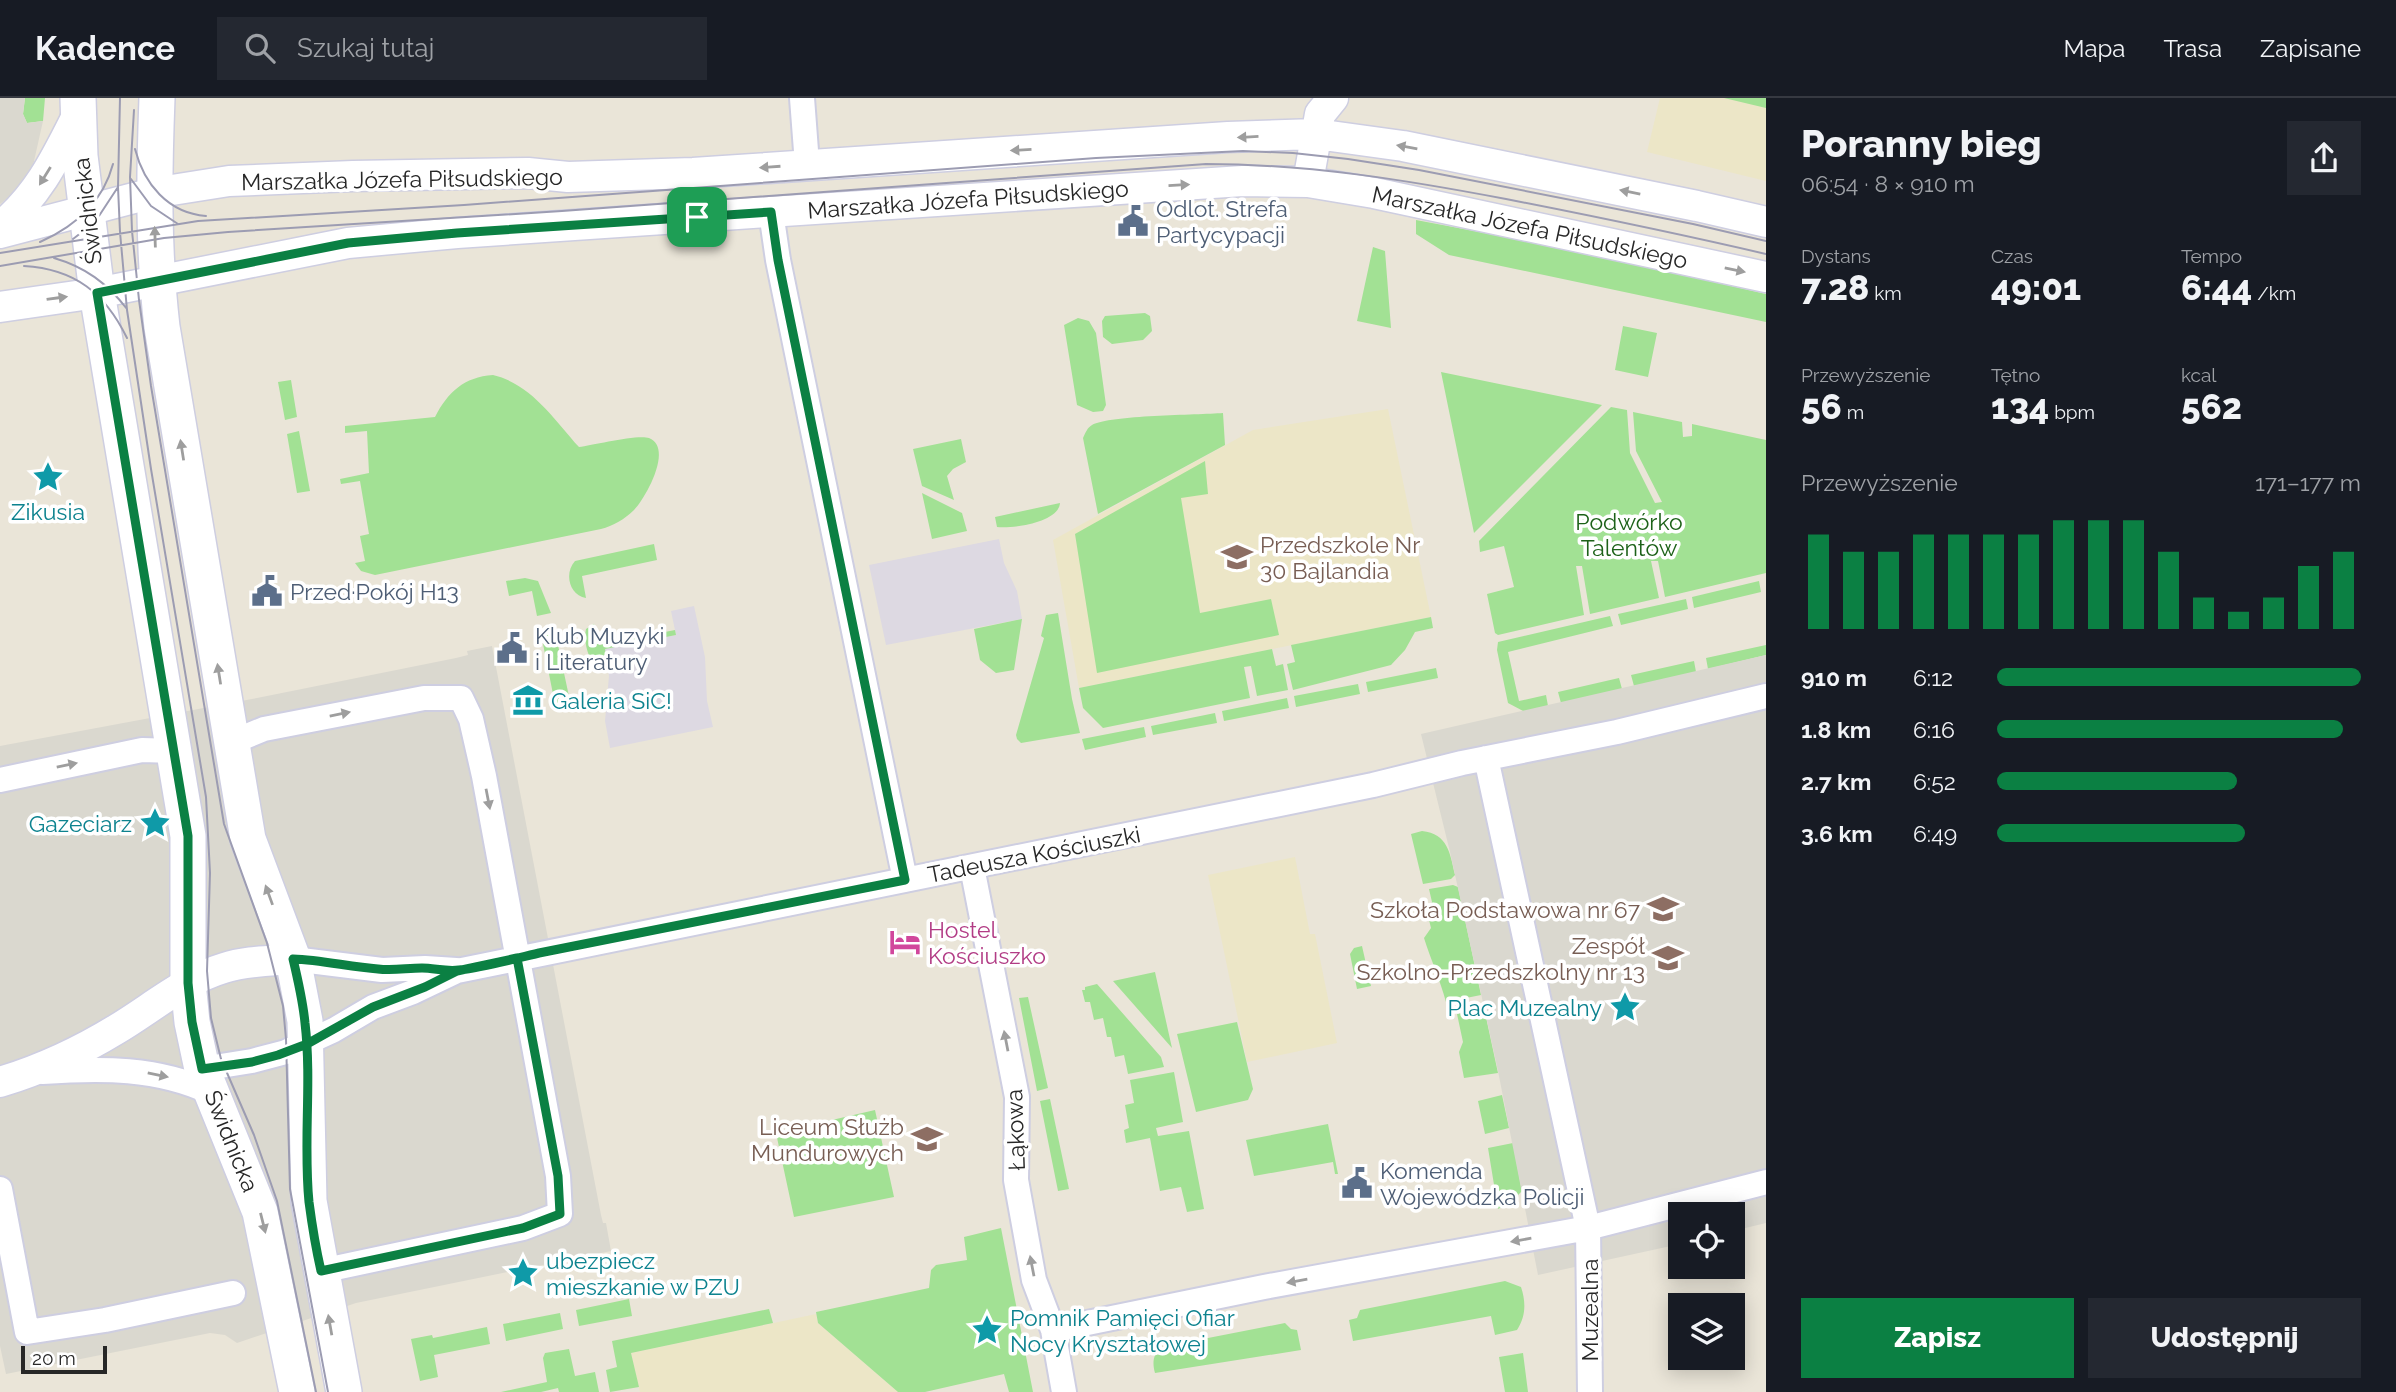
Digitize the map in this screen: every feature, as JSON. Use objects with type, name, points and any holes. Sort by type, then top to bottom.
[{"type":"main road","points":[[157,98],[153,193],[162,327],[248,839],[293,959],[305,1021],[309,1201],[344,1392]]},
{"type":"main road","name":"Świdnicka","points":[[77,107],[97,293],[188,836],[188,983],[192,1022],[207,1081],[260,1212],[297,1392]]},
{"type":"street","points":[[803,98],[807,164]]},
{"type":"street","points":[[0,227],[28,202],[50,168],[77,107]]},
{"type":"street","name":"Marszałka Józefa Piłsudskiego","points":[[0,233],[153,193],[229,181],[528,173],[568,177],[706,172],[1228,137],[1319,111],[1403,146],[1766,222]]},
{"type":"street","points":[[1308,182],[1319,111]]},
{"type":"street","name":"Marszałka Józefa Piłsudskiego","points":[[0,307],[97,293],[348,243],[471,232],[1228,182],[1308,182],[1516,222],[1766,277]]},
{"type":"street","points":[[771,212],[778,260],[905,880]]},
{"type":"street","points":[[1588,1228],[1486,758],[1617,732],[1766,696]]},
{"type":"street","points":[[230,743],[264,729],[424,698],[461,698],[471,719],[477,745],[558,1176],[560,1214],[523,1228],[321,1271]]},
{"type":"street","points":[[0,780],[142,750],[175,751]]},
{"type":"street","name":"Tadeusza Kościuszki","points":[[32,1072],[135,1070],[195,1085],[307,1044],[373,1007],[425,987],[457,971],[1373,785],[1486,758]]},
{"type":"street","name":"Łąkowa","points":[[972,867],[1017,1097],[1016,1180],[1034,1280],[1053,1330],[1064,1392]]},
{"type":"street","name":"Tadeusza Kościuszki","points":[[0,1082],[32,1072],[113,1032],[188,983],[233,966],[293,959],[382,970],[425,968],[457,971]]},
{"type":"street","points":[[1053,1330],[1264,1287],[1588,1228],[1766,1182]]},
{"type":"street","points":[[0,1189],[27,1332],[105,1320],[233,1293]]},
{"type":"street","name":"Muzealna","points":[[1588,1228],[1590,1392]]},
{"type":"shaded area","points":[[0,98],[25,98],[23,114],[27,123],[43,121],[32,170],[20,188],[0,204]]},
{"type":"shaded area","points":[[1660,98],[1766,98],[1766,181],[1647,152]]},
{"type":"shaded area","name":"Przedszkole Nr 30 Bajlandia","points":[[1388,409],[1431,617],[1079,688],[1053,540],[1253,430]]},
{"type":"shaded area","points":[[999,539],[1004,563],[1017,591],[1022,619],[886,645],[869,565]]},
{"type":"shaded area","points":[[694,606],[705,657],[707,701],[713,727],[610,748],[605,721],[609,676],[604,649],[676,635],[671,611]]},
{"type":"shaded area","points":[[492,646],[601,1215],[603,1223],[606,1223],[611,1251],[356,1303],[237,1343],[225,1335],[210,1333],[6,1374],[0,1346],[0,746],[456,658],[468,655],[467,651]]},
{"type":"shaded area","name":"Plac Muzealny","points":[[1766,655],[1766,1223],[1745,1228],[1745,1202],[1668,1202],[1668,1247],[1538,1275],[1498,1071],[1421,734]]},
{"type":"shaded area","points":[[1295,857],[1310,934],[1315,934],[1337,1043],[1247,1062],[1208,875]]},
{"type":"shaded area","points":[[816,1314],[818,1323],[898,1392],[640,1392],[631,1353]]},
{"type":"green space","points":[[25,98],[45,98],[43,121],[27,123],[23,114]]},
{"type":"green space","points":[[1724,98],[1766,98],[1766,108]]},
{"type":"green space","points":[[1416,220],[1576,250],[1766,294],[1766,322],[1449,255],[1416,234]]},
{"type":"green space","points":[[1373,247],[1385,251],[1391,328],[1357,321]]},
{"type":"green space","points":[[1145,313],[1150,316],[1152,331],[1143,340],[1112,344],[1103,337],[1102,321],[1105,316]]},
{"type":"green space","points":[[1078,318],[1089,321],[1096,333],[1106,405],[1103,411],[1093,412],[1077,405],[1064,325]]},
{"type":"green space","points":[[1623,326],[1657,333],[1648,377],[1615,370]]},
{"type":"green space","points":[[1441,372],[1602,405],[1474,533]]},
{"type":"green space","points":[[493,375],[507,379],[530,394],[579,447],[635,437],[649,438],[656,444],[659,452],[655,474],[639,504],[623,519],[601,529],[375,575],[361,571],[355,563],[365,561],[360,536],[369,534],[360,481],[341,484],[340,479],[369,473],[367,431],[345,433],[345,426],[435,417],[445,400],[458,387],[474,379]]},
{"type":"green space","points":[[291,380],[297,417],[285,420],[278,382]]},
{"type":"green space","name":"Podwórko Talentów","points":[[1611,407],[1627,410],[1630,453],[1655,503],[1662,502],[1636,451],[1633,412],[1682,422],[1683,437],[1692,436],[1692,424],[1766,440],[1766,573],[1665,597],[1658,561],[1651,561],[1659,598],[1590,614],[1582,566],[1576,566],[1584,615],[1498,635],[1495,633],[1487,594],[1514,587],[1504,546],[1480,552],[1479,541]]},
{"type":"green space","points":[[1223,413],[1225,445],[1098,514],[1083,438],[1090,426],[1135,417]]},
{"type":"green space","points":[[299,431],[310,491],[297,493],[287,434]]},
{"type":"green space","points":[[961,439],[966,462],[947,476],[954,500],[922,486],[913,449]]},
{"type":"green space","points":[[1205,461],[1208,494],[1181,498],[1200,613],[1271,599],[1279,635],[1097,673],[1075,534]]},
{"type":"green space","points":[[922,493],[962,513],[967,531],[932,539]]},
{"type":"green space","points":[[1060,503],[1058,510],[1052,515],[1034,523],[997,527],[995,517]]},
{"type":"green space","points":[[654,544],[657,560],[582,576],[586,598],[572,588],[569,577],[575,561]]},
{"type":"green space","points":[[525,578],[538,581],[551,613],[537,616],[532,591],[509,596],[506,581]]},
{"type":"green space","points":[[1759,581],[1761,592],[1694,608],[1692,597]]},
{"type":"green space","points":[[1686,599],[1688,609],[1621,625],[1618,614]]},
{"type":"green space","points":[[1058,613],[1080,733],[1021,743],[1016,735],[1044,638],[1041,636],[1046,615]]},
{"type":"green space","points":[[1610,616],[1613,626],[1508,652],[1519,701],[1546,695],[1548,706],[1525,712],[1508,703],[1497,650],[1498,642]]},
{"type":"green space","points":[[1431,617],[1433,628],[1415,632],[1405,650],[1391,665],[1293,690],[1287,664],[1295,662],[1291,645]]},
{"type":"green space","points":[[1022,619],[1014,670],[996,673],[980,660],[974,629]]},
{"type":"green space","points":[[594,624],[599,645],[675,630],[676,635],[605,649],[608,670],[599,671],[590,657],[585,640],[586,629]]},
{"type":"green space","points":[[555,631],[570,701],[555,704],[541,634]]},
{"type":"green space","points":[[1766,645],[1766,655],[1708,669],[1706,658]]},
{"type":"green space","points":[[1272,649],[1276,666],[1283,664],[1288,690],[1257,696],[1251,666],[1244,667],[1250,698],[1103,728],[1083,708],[1079,688]]},
{"type":"green space","points":[[1694,661],[1696,672],[1634,686],[1631,675]]},
{"type":"green space","points":[[1436,668],[1438,678],[1368,692],[1366,682]]},
{"type":"green space","points":[[1619,678],[1622,689],[1561,703],[1558,692]]},
{"type":"green space","points":[[1358,684],[1360,694],[1296,707],[1294,696]]},
{"type":"green space","points":[[1287,698],[1289,708],[1224,721],[1222,711]]},
{"type":"green space","points":[[1215,713],[1217,723],[1153,735],[1151,726]]},
{"type":"green space","points":[[1144,727],[1146,737],[1085,750],[1082,739]]},
{"type":"green space","points":[[1422,831],[1443,840],[1455,875],[1451,879],[1423,884],[1411,834]]},
{"type":"green space","points":[[1453,885],[1458,887],[1481,995],[1446,1002],[1424,938],[1431,928],[1426,908],[1429,908],[1432,902],[1429,889]]},
{"type":"green space","points":[[1362,946],[1371,986],[1357,989],[1350,954],[1354,948]]},
{"type":"green space","points":[[1155,972],[1172,1048],[1113,981]]},
{"type":"green space","points":[[1097,984],[1161,1057],[1164,1067],[1128,1074],[1124,1055],[1115,1057],[1103,1018],[1094,1020],[1090,1002],[1085,1002],[1082,990]]},
{"type":"green space","points":[[1028,997],[1048,1088],[1037,1091],[1019,998]]},
{"type":"green space","points":[[1484,1008],[1498,1073],[1464,1078],[1459,1052],[1463,1042],[1457,1014]]},
{"type":"green space","points":[[1237,1022],[1253,1089],[1248,1100],[1196,1112],[1177,1034]]},
{"type":"green space","points":[[1174,1072],[1183,1122],[1156,1128],[1158,1136],[1189,1131],[1204,1209],[1187,1212],[1181,1187],[1160,1191],[1150,1138],[1126,1143],[1124,1130],[1129,1128],[1125,1105],[1134,1103],[1130,1080]]},
{"type":"green space","points":[[1502,1095],[1509,1128],[1485,1134],[1478,1101]]},
{"type":"green space","points":[[1050,1099],[1069,1189],[1058,1191],[1040,1101]]},
{"type":"green space","points":[[875,1110],[894,1197],[794,1217],[776,1133]]},
{"type":"green space","points":[[1328,1124],[1338,1174],[1335,1174],[1333,1162],[1254,1176],[1246,1140]]},
{"type":"green space","points":[[1513,1143],[1522,1191],[1510,1203],[1498,1209],[1488,1148]]},
{"type":"green space","points":[[1001,1228],[1033,1392],[1009,1392],[1004,1374],[925,1392],[898,1392],[818,1323],[816,1312],[929,1288],[931,1270],[936,1265],[967,1260],[964,1237]]},
{"type":"green space","points":[[1505,1281],[1521,1287],[1523,1293],[1524,1314],[1517,1330],[1495,1335],[1491,1316],[1353,1341],[1349,1320],[1357,1318],[1360,1310]]},
{"type":"green space","points":[[629,1299],[632,1316],[579,1326],[576,1310]]},
{"type":"green space","points":[[769,1309],[773,1323],[631,1353],[639,1387],[610,1392],[606,1370],[617,1367],[612,1341]]},
{"type":"green space","points":[[560,1313],[563,1329],[506,1341],[503,1324]]},
{"type":"green space","points":[[1285,1323],[1291,1329],[1297,1330],[1301,1350],[1155,1373],[1154,1358],[1162,1347]]},
{"type":"green space","points":[[487,1327],[490,1344],[434,1355],[438,1377],[420,1381],[411,1339],[432,1335],[433,1338]]},
{"type":"green space","points":[[569,1349],[575,1376],[595,1372],[599,1392],[559,1392],[558,1388],[541,1392],[501,1392],[547,1382],[543,1358],[545,1353]]},
{"type":"green space","points":[[1523,1353],[1528,1392],[1505,1392],[1499,1357]]},
{"type":"tram line","points":[[120,98],[118,187],[127,310],[206,797],[210,873],[207,971],[211,1018],[221,1059],[254,1135],[277,1201],[316,1392]]},
{"type":"tram line","points":[[134,110],[130,177],[132,231],[151,386],[224,824],[267,943],[283,1006],[290,1189],[328,1392]]},
{"type":"tram line","points":[[135,149],[151,185],[169,203],[192,214],[206,216]]},
{"type":"tram line","points":[[0,253],[198,221],[464,205],[1096,158],[1243,151],[1293,153],[1419,170],[1766,241]]},
{"type":"tram line","points":[[40,242],[65,228],[86,211],[102,190],[113,164]]},
{"type":"tram line","points":[[0,266],[164,238],[228,232],[562,211],[1206,164],[1357,174],[1506,199],[1766,254]]},
{"type":"tram line","points":[[131,179],[151,206],[178,224]]},
{"type":"tram line","points":[[73,239],[95,222],[118,187]]},
{"type":"tram line","points":[[54,258],[95,277],[112,291],[127,309]]},
{"type":"tram line","points":[[24,266],[59,272],[86,286],[109,308],[127,338]]},
{"type":"place","name":"Odlot. Strefa Partycypacji","points":[[1133,221]]},
{"type":"place","name":"Zikusia","points":[[48,477]]},
{"type":"place","name":"Przedszkole Nr 30 Bajlandia","points":[[1237,557]]},
{"type":"place","name":"Przed·Pokój H13","points":[[267,591]]},
{"type":"place","name":"Klub Muzyki i Literatury","points":[[512,648]]},
{"type":"place","name":"Galeria SiC!","points":[[528,700]]},
{"type":"place","name":"Gazeciarz","points":[[155,823]]},
{"type":"place","name":"Szkoła Podstawowa nr 67","points":[[1663,909]]},
{"type":"place","name":"Hostel Kościuszko","points":[[905,942]]},
{"type":"place","name":"Zespół Szkolno-Przedszkolny nr 13","points":[[1668,958]]},
{"type":"place","name":"Plac Muzealny","points":[[1625,1007]]},
{"type":"place","name":"Liceum Służb Mundurowych","points":[[927,1139]]},
{"type":"place","name":"Komenda Wojewódzka Policji","points":[[1357,1183]]},
{"type":"place","name":"ubezpiecz mieszkanie w PZU","points":[[523,1273]]},
{"type":"place","name":"Pomnik Pamięci Ofiar Nocy Kryształowej","points":[[987,1330]]},
{"type":"route","points":[[697,217],[348,243],[97,293],[180,775],[188,836],[188,983],[192,1022],[202,1069],[252,1062],[278,1055],[307,1044],[373,1007],[414,992],[457,971],[517,958],[558,1176],[560,1214],[523,1228],[321,1271],[309,1201],[307,1170],[307,1044],[305,1021],[293,959],[382,970],[425,968],[457,971],[539,953],[905,880],[778,260],[771,212],[697,217]]}]
